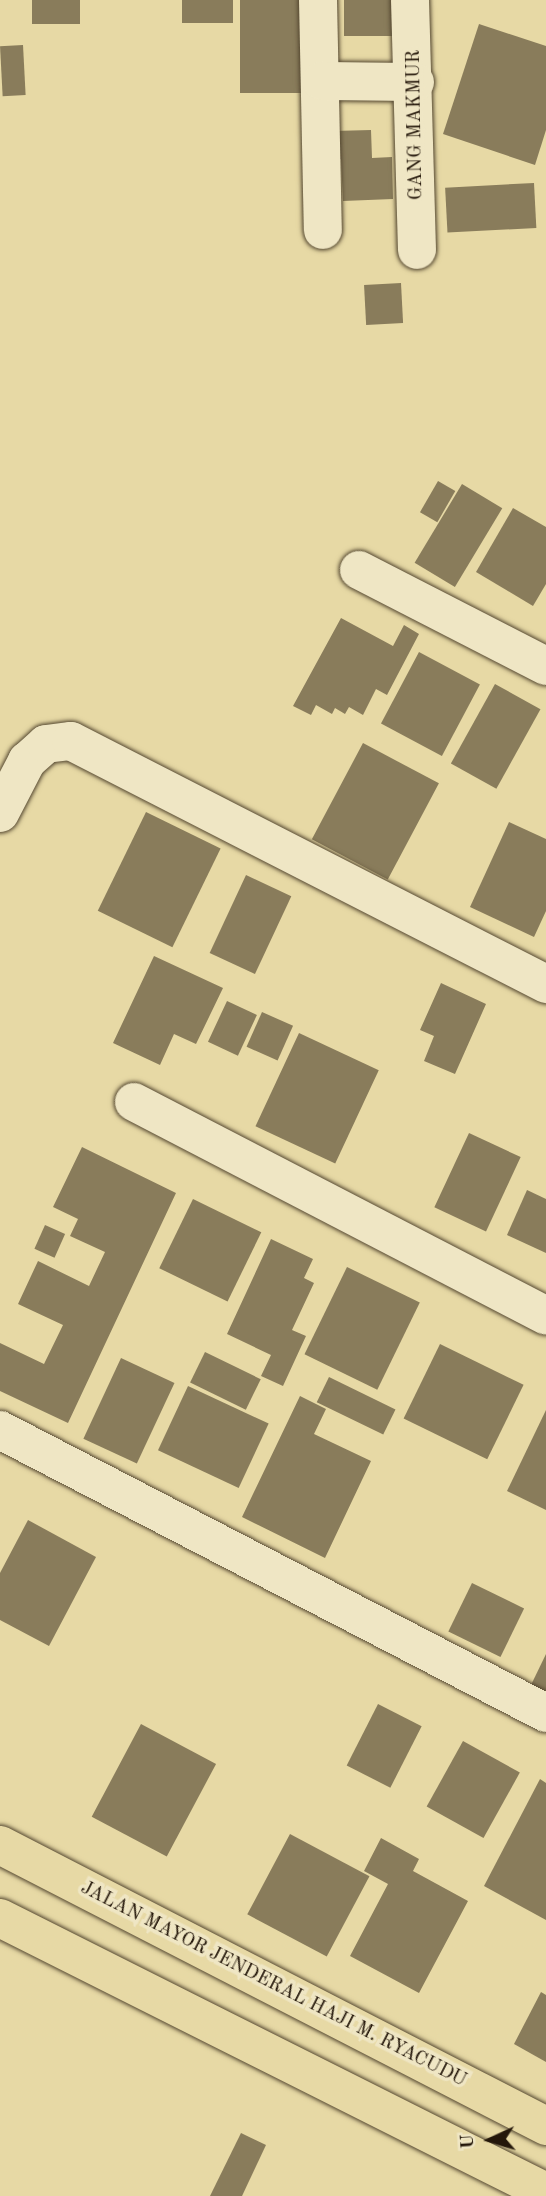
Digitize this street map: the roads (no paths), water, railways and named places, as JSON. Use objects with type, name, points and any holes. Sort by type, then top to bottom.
[{"type":"main road","name":"JALAN MAYOR JENDERAL HAJI M. RYACUDU","points":[[0,1845],[546,2126]]},
{"type":"main road","points":[[0,1918],[546,2192]]},
{"type":"street","points":[[318,0],[322,81],[323,230]]},
{"type":"street","name":"GANG MAKMUR","points":[[410,0],[415,82],[417,250]]},
{"type":"street","points":[[322,81],[415,82]]},
{"type":"street","points":[[359,570],[546,666]]},
{"type":"street","points":[[0,813],[27,761],[46,744],[71,741],[546,984]]},
{"type":"street","points":[[134,1102],[546,1316]]},
{"type":"street","points":[[0,1430],[546,1713]]}]
